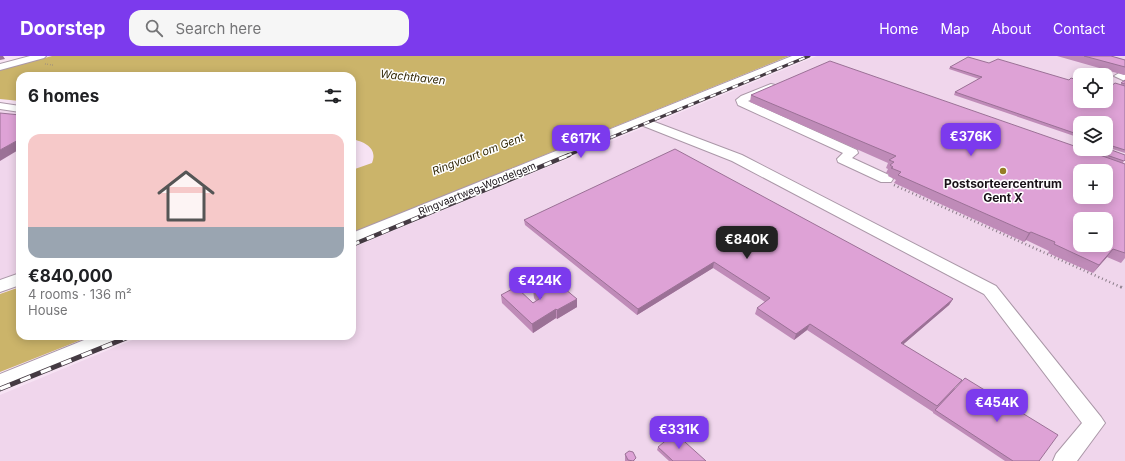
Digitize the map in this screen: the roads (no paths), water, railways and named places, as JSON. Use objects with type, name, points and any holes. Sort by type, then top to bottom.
[{"type":"street","points":[[0,67],[41,56]]},
{"type":"street","name":"Ringvaartweg-Wondelgem","points":[[356,237],[801,56]]},
{"type":"street","points":[[780,83],[745,98],[742,100],[742,103],[852,153],[843,159],[886,179]]},
{"type":"street","points":[[0,106],[16,108]]},
{"type":"street","points":[[642,121],[737,158],[990,290],[1094,423],[1064,461]]},
{"type":"street","points":[[0,286],[16,280]]},
{"type":"street","points":[[0,382],[102,340]]},
{"type":"water","points":[[52,56],[789,56],[356,231],[356,169],[372,163],[373,153],[369,146],[356,140],[356,72],[16,72],[16,101],[0,99],[0,70]]},
{"type":"water","points":[[16,288],[16,340],[81,340],[0,372],[0,294]]},
{"type":"railway","points":[[566,156],[809,56]]},
{"type":"railway","points":[[356,243],[569,155]]},
{"type":"railway","points":[[0,389],[121,340]]},
{"type":"place","name":"Postsorteercentrum Gent X","points":[[1003,171]]},
{"type":"water label","name":"Wachthaven","points":[[413,77]]},
{"type":"water label","name":"Ringvaart om Gent","points":[[478,154]]}]
